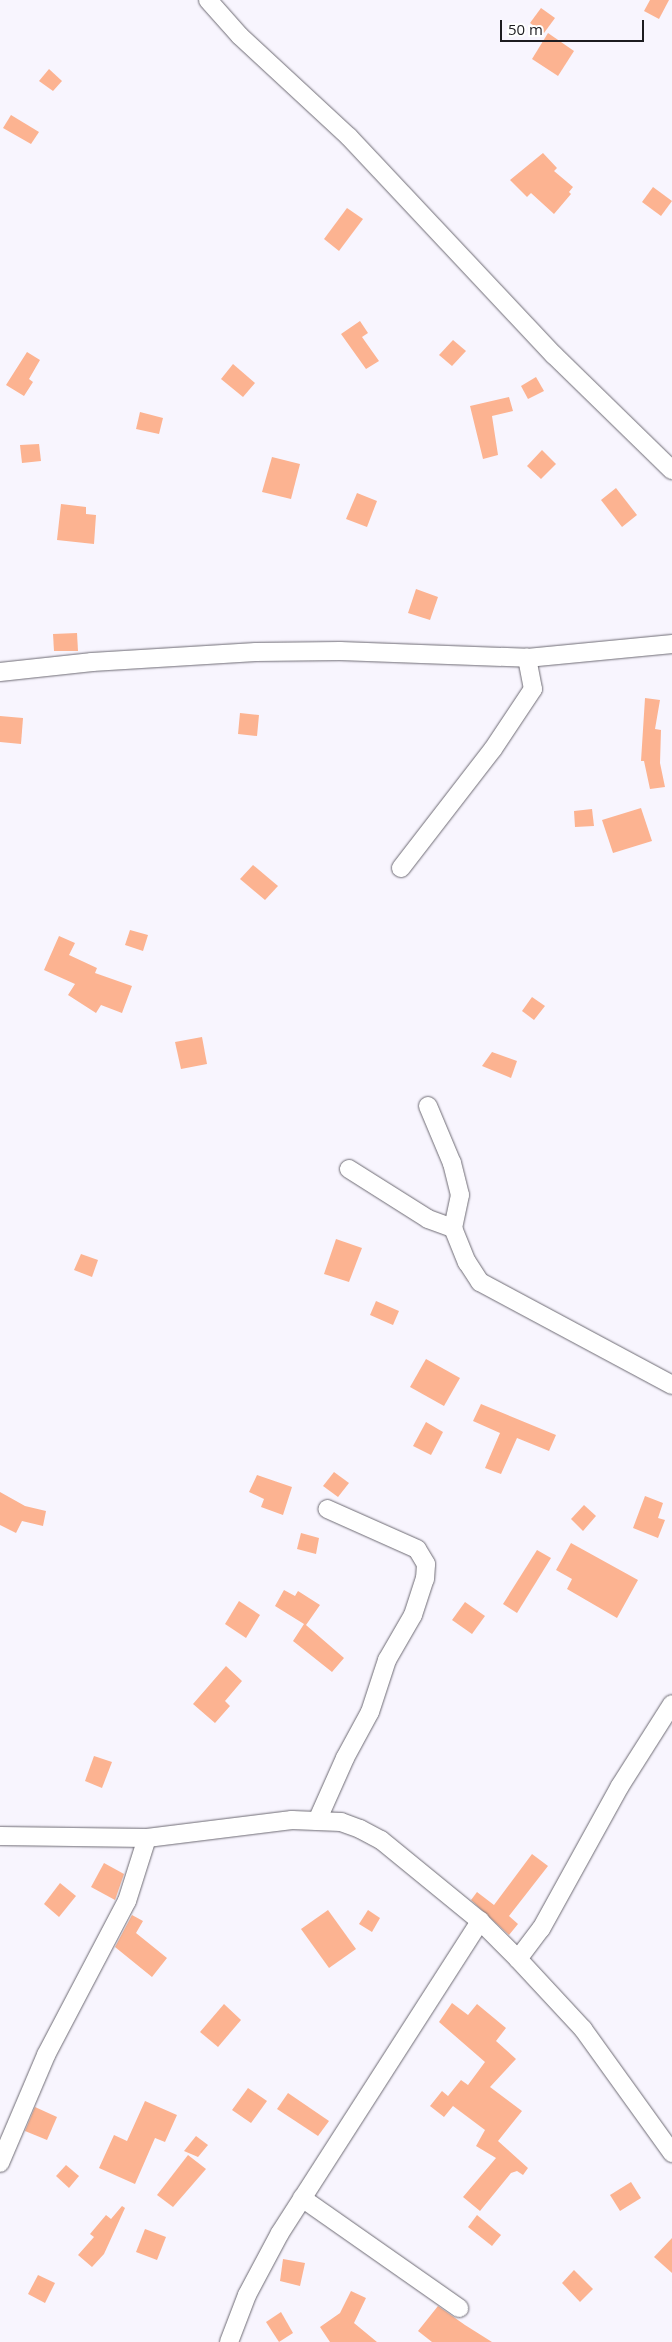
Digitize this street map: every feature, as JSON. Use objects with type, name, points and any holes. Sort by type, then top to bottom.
[{"type":"street","points":[[208,0],[240,36],[349,137],[554,355],[672,470]]},
{"type":"street","points":[[0,672],[92,662],[256,652],[340,651],[526,658],[672,644]]},
{"type":"street","points":[[401,868],[493,748],[533,689],[526,658]]},
{"type":"street","points":[[428,1106],[452,1163],[460,1195],[453,1228],[467,1262],[480,1282],[672,1385]]},
{"type":"street","points":[[349,1169],[428,1219],[453,1228]]},
{"type":"street","points":[[317,1821],[345,1758],[370,1712],[387,1660],[413,1615],[425,1579],[426,1564],[417,1549],[327,1509]]},
{"type":"street","points":[[518,1959],[541,1929],[620,1786],[672,1704]]},
{"type":"street","points":[[0,1836],[147,1838],[256,1822],[317,1821],[341,1822],[381,1840],[480,1921],[518,1959],[583,2029],[672,2153]]},
{"type":"street","points":[[0,2163],[46,2054],[127,1901],[147,1838]]},
{"type":"street","points":[[229,2342],[247,2295],[302,2198],[480,1921]]},
{"type":"street","points":[[302,2198],[459,2308]]},
{"type":"building","points":[[650,0],[669,0],[659,19],[644,11]]},
{"type":"building","points":[[541,8],[555,18],[544,33],[530,23]]},
{"type":"building","points":[[548,33],[574,51],[558,76],[532,59]]},
{"type":"building","points":[[49,69],[62,81],[53,91],[39,81]]},
{"type":"building","points":[[11,115],[39,132],[31,144],[3,128]]},
{"type":"building","points":[[543,153],[557,168],[554,171],[573,187],[569,192],[571,194],[554,214],[531,193],[527,197],[510,180]]},
{"type":"building","points":[[653,187],[672,201],[661,216],[642,202]]},
{"type":"building","points":[[347,208],[363,219],[339,251],[324,239]]},
{"type":"building","points":[[360,321],[368,333],[362,337],[379,361],[366,369],[341,334]]},
{"type":"building","points":[[453,340],[466,351],[452,366],[439,355]]},
{"type":"building","points":[[27,352],[40,360],[29,379],[33,382],[24,396],[6,385]]},
{"type":"building","points":[[233,364],[255,383],[243,397],[221,379]]},
{"type":"building","points":[[536,377],[544,391],[528,399],[521,386]]},
{"type":"building","points":[[509,397],[513,411],[492,416],[498,455],[483,459],[470,406]]},
{"type":"building","points":[[140,412],[163,418],[159,434],[136,429]]},
{"type":"building","points":[[39,444],[41,461],[22,463],[20,445]]},
{"type":"building","points":[[542,450],[556,464],[541,479],[527,466]]},
{"type":"building","points":[[272,457],[300,464],[291,499],[262,492]]},
{"type":"building","points":[[616,488],[637,515],[622,527],[601,500]]},
{"type":"building","points":[[357,493],[377,501],[367,527],[346,519]]},
{"type":"building","points":[[61,504],[86,507],[86,514],[96,515],[94,544],[57,540]]},
{"type":"building","points":[[416,589],[438,597],[430,620],[408,613]]},
{"type":"building","points":[[77,633],[78,651],[54,651],[53,634]]},
{"type":"building","points":[[645,698],[660,700],[655,729],[661,730],[660,763],[665,787],[650,789],[644,761],[641,761]]},
{"type":"building","points":[[240,713],[259,715],[257,736],[238,734]]},
{"type":"building","points":[[0,716],[23,718],[21,744],[0,742]]},
{"type":"building","points":[[641,808],[652,841],[613,853],[602,820]]},
{"type":"building","points":[[592,809],[594,826],[575,827],[574,811]]},
{"type":"building","points":[[253,865],[278,886],[265,900],[240,879]]},
{"type":"building","points":[[130,930],[148,935],[143,951],[125,945]]},
{"type":"building","points":[[59,936],[75,943],[69,955],[97,968],[95,973],[132,986],[122,1013],[101,1005],[96,1013],[68,995],[75,984],[44,970]]},
{"type":"building","points":[[532,997],[545,1006],[534,1020],[522,1011]]},
{"type":"building","points":[[202,1037],[207,1064],[181,1069],[175,1042]]},
{"type":"building","points":[[492,1052],[517,1061],[511,1078],[482,1066]]},
{"type":"building","points":[[336,1239],[362,1248],[349,1282],[324,1274]]},
{"type":"building","points":[[81,1254],[98,1260],[92,1277],[74,1270]]},
{"type":"building","points":[[376,1301],[399,1311],[393,1325],[370,1315]]},
{"type":"building","points":[[426,1359],[460,1378],[444,1406],[410,1387]]},
{"type":"building","points":[[481,1404],[556,1435],[549,1451],[517,1438],[501,1474],[485,1468],[500,1433],[473,1421]]},
{"type":"building","points":[[426,1422],[443,1432],[431,1455],[413,1446]]},
{"type":"building","points":[[334,1472],[349,1483],[338,1497],[323,1486]]},
{"type":"building","points":[[257,1475],[292,1487],[283,1515],[261,1507],[264,1499],[249,1492]]},
{"type":"building","points":[[0,1492],[25,1506],[46,1511],[43,1526],[22,1521],[16,1533],[0,1525]]},
{"type":"building","points":[[645,1496],[663,1503],[658,1518],[665,1520],[658,1538],[633,1528]]},
{"type":"building","points":[[584,1505],[596,1516],[583,1531],[571,1519]]},
{"type":"building","points":[[301,1533],[319,1538],[316,1554],[297,1549]]},
{"type":"building","points":[[571,1543],[638,1580],[617,1618],[567,1589],[572,1579],[556,1570]]},
{"type":"building","points":[[537,1550],[551,1558],[517,1613],[503,1604]]},
{"type":"building","points":[[284,1590],[295,1596],[298,1591],[320,1605],[306,1625],[344,1658],[332,1672],[293,1641],[304,1624],[275,1606]]},
{"type":"building","points":[[239,1601],[260,1615],[246,1638],[225,1624]]},
{"type":"building","points":[[465,1602],[485,1616],[472,1634],[452,1620]]},
{"type":"building","points":[[226,1666],[242,1681],[225,1701],[230,1706],[215,1723],[193,1704]]},
{"type":"building","points":[[94,1756],[112,1762],[102,1788],[85,1781]]},
{"type":"building","points":[[532,1854],[548,1866],[509,1916],[518,1924],[509,1935],[471,1900],[477,1892],[494,1905]]},
{"type":"building","points":[[104,1863],[124,1874],[115,1900],[91,1887]]},
{"type":"building","points":[[60,1883],[76,1896],[59,1917],[44,1904]]},
{"type":"building","points":[[328,1910],[356,1949],[329,1968],[301,1929]]},
{"type":"building","points":[[368,1910],[380,1918],[372,1932],[359,1924]]},
{"type":"building","points":[[132,1915],[143,1921],[136,1933],[167,1958],[152,1977],[115,1947]]},
{"type":"building","points":[[452,2003],[468,2015],[477,2004],[506,2028],[496,2041],[516,2059],[490,2087],[522,2111],[498,2141],[528,2168],[523,2175],[517,2171],[511,2173],[480,2211],[463,2197],[496,2158],[476,2146],[485,2130],[453,2106],[444,2117],[430,2106],[442,2091],[448,2096],[461,2080],[468,2085],[485,2062],[439,2022]]},
{"type":"building","points":[[224,2004],[241,2020],[218,2047],[200,2032]]},
{"type":"building","points":[[248,2088],[267,2101],[251,2123],[232,2110]]},
{"type":"building","points":[[288,2093],[329,2121],[318,2136],[277,2109]]},
{"type":"building","points":[[145,2101],[177,2115],[165,2142],[155,2138],[135,2184],[99,2168],[114,2135],[127,2141]]},
{"type":"building","points":[[35,2107],[57,2117],[47,2140],[25,2131]]},
{"type":"building","points":[[196,2136],[208,2145],[198,2157],[184,2151]]},
{"type":"building","points":[[188,2155],[206,2169],[173,2207],[157,2195]]},
{"type":"building","points":[[66,2165],[79,2176],[69,2188],[56,2176]]},
{"type":"building","points":[[631,2182],[641,2198],[620,2211],[610,2195]]},
{"type":"building","points":[[122,2206],[125,2208],[104,2254],[92,2267],[78,2255],[94,2237],[90,2234],[106,2215],[111,2219]]},
{"type":"building","points":[[477,2215],[501,2235],[492,2246],[468,2227]]},
{"type":"building","points":[[145,2229],[166,2237],[157,2260],[136,2252]]},
{"type":"building","points":[[672,2238],[672,2273],[654,2257]]},
{"type":"building","points":[[283,2259],[305,2263],[300,2286],[280,2281]]},
{"type":"building","points":[[574,2270],[593,2289],[580,2302],[562,2283]]},
{"type":"building","points":[[38,2275],[55,2283],[45,2303],[28,2294]]},
{"type":"building","points":[[351,2291],[366,2298],[354,2323],[377,2342],[330,2342],[320,2327],[340,2313]]},
{"type":"building","points":[[438,2306],[492,2342],[432,2342],[418,2331]]},
{"type":"building","points":[[281,2312],[293,2333],[279,2342],[266,2322]]}]
